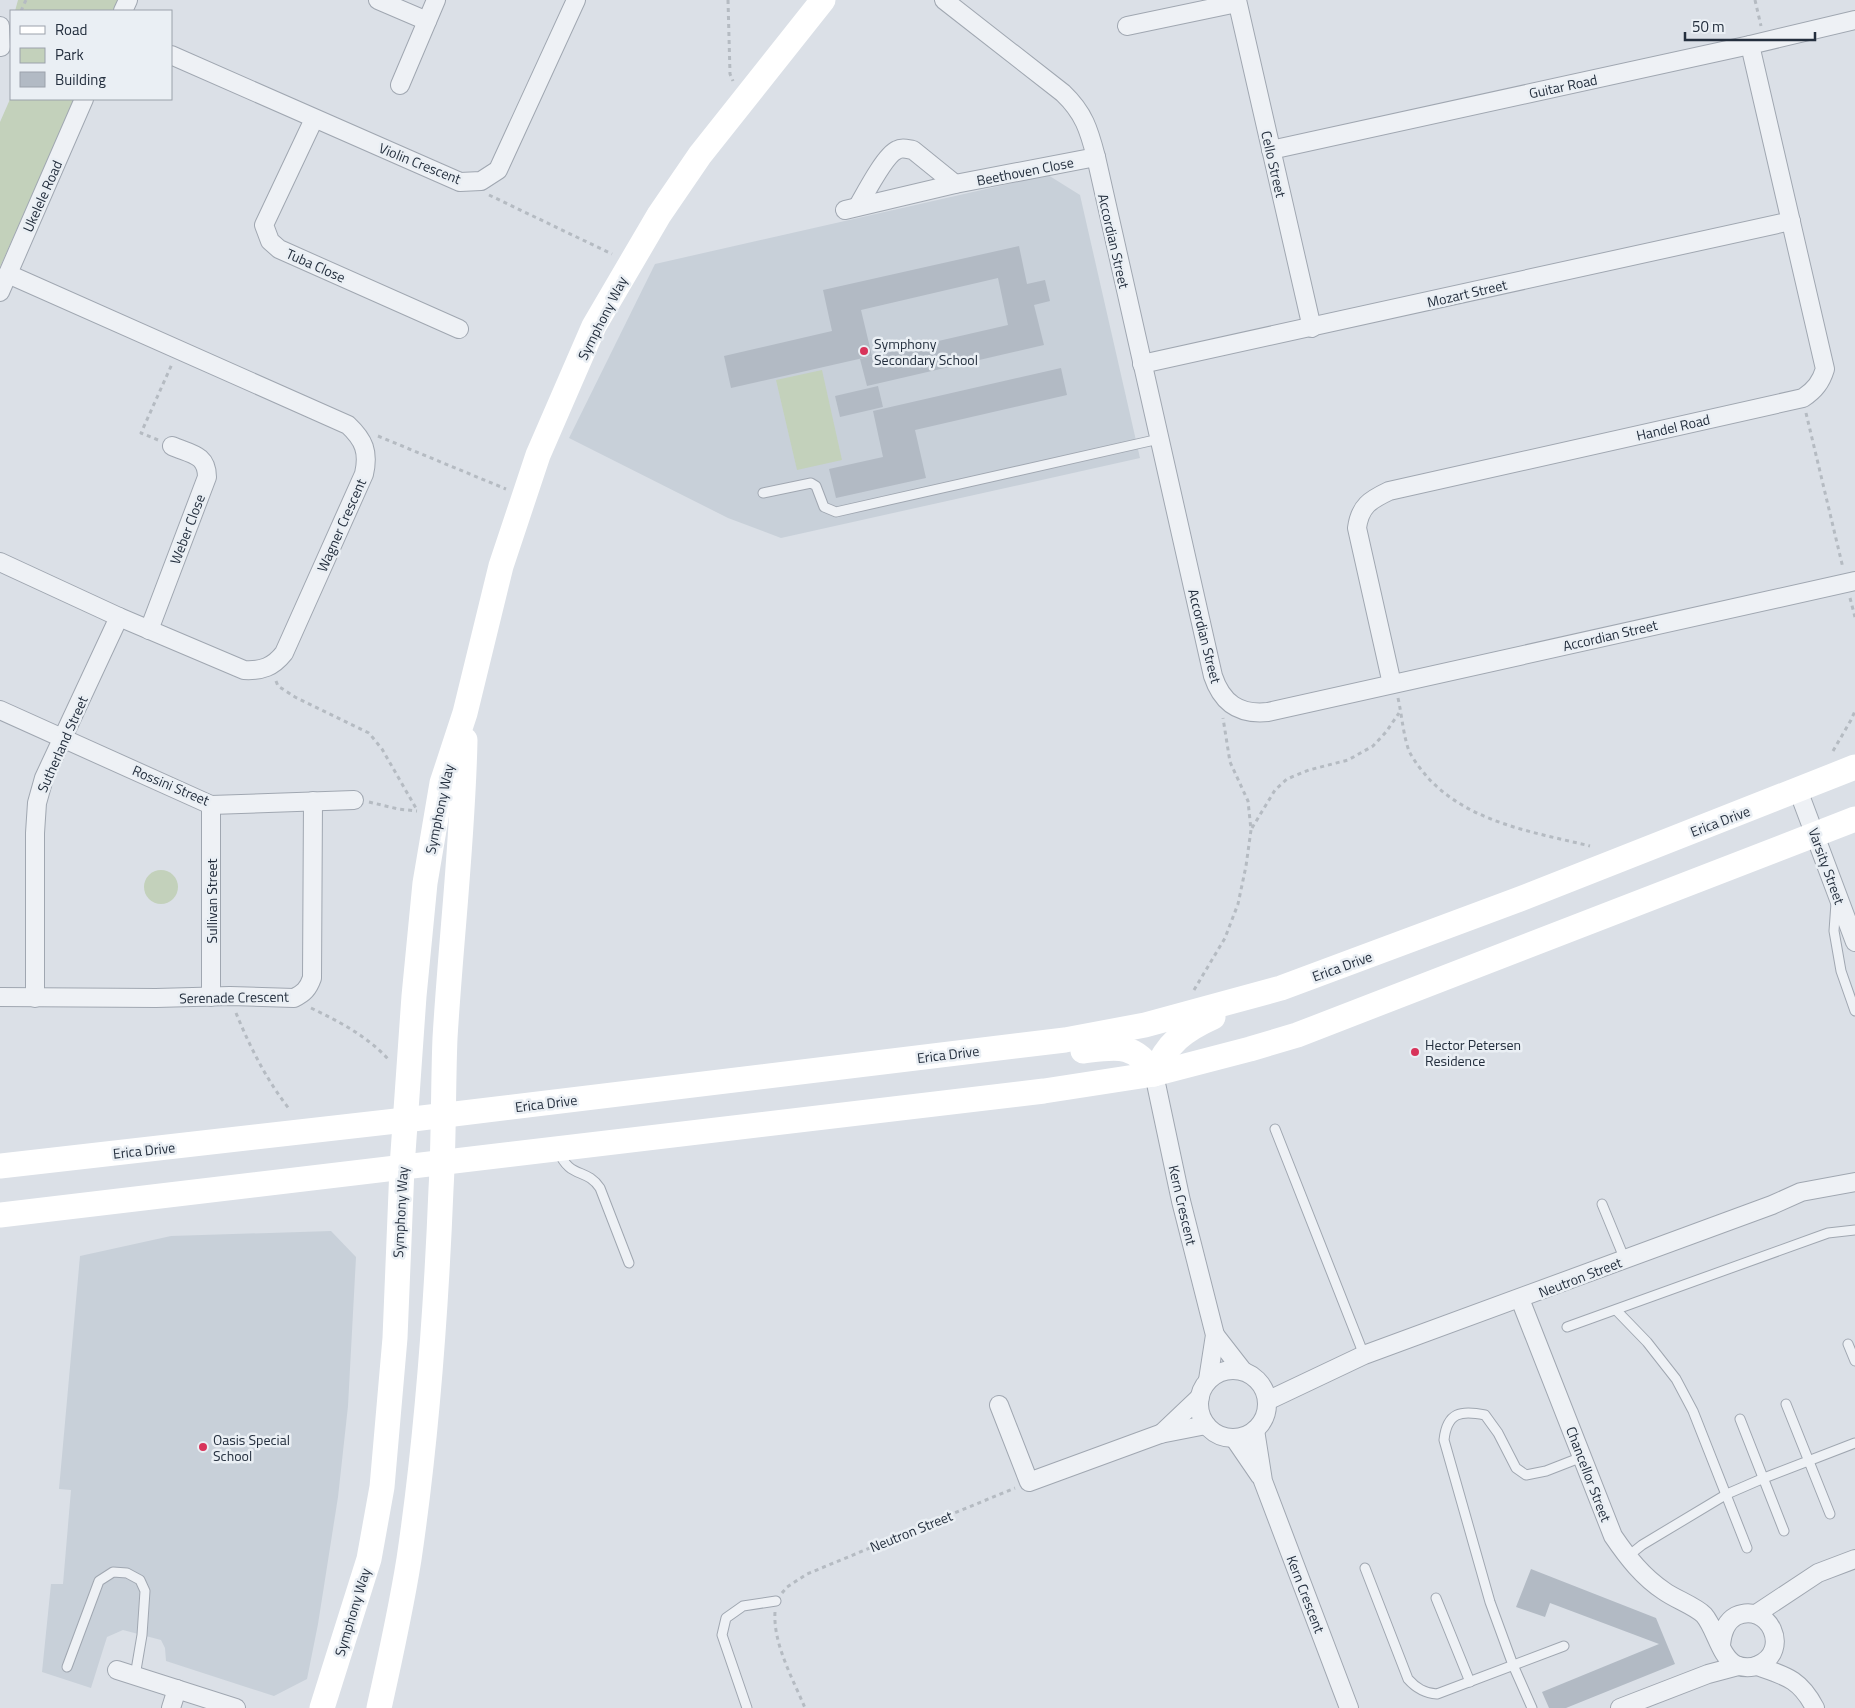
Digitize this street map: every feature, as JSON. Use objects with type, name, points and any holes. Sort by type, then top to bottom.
[{"type":"main road","name":"Symphony Way","points":[[322,1708],[368,1559],[382,1487],[394,1338],[402,1167],[414,996],[425,883],[442,784],[465,712],[501,566],[538,455],[594,326],[659,214],[700,155],[823,0]]},
{"type":"main road","name":"Symphony Way","points":[[379,1708],[408,1561],[430,1368],[442,1162],[445,1038],[464,784],[465,712]]},
{"type":"main road","name":"Erica Drive","points":[[0,1166],[443,1116],[903,1060],[1065,1040],[1145,1025],[1258,996],[1364,959],[1855,767]]},
{"type":"main road","points":[[0,1215],[1044,1091],[1154,1074],[1297,1035],[1855,819]]},
{"type":"main road","points":[[1154,1074],[1161,1057],[1173,1042],[1193,1026],[1258,996]]},
{"type":"main road","points":[[903,1060],[1004,1059],[1116,1048],[1128,1049],[1140,1054],[1154,1074]]},
{"type":"street","points":[[378,0],[427,21]]},
{"type":"street","points":[[400,85],[436,0]]},
{"type":"street","name":"Violin Crescent","points":[[172,55],[460,182],[481,182],[498,170],[576,0]]},
{"type":"street","name":"Accordian Street","points":[[944,0],[1016,55],[1072,102],[1085,120],[1096,157],[1212,676],[1222,696],[1232,705],[1258,713],[1395,690],[1849,581]]},
{"type":"street","points":[[1128,26],[1237,2]]},
{"type":"street","name":"Cello Street","points":[[1237,2],[1312,328]]},
{"type":"street","name":"Guitar Road","points":[[1271,150],[1750,45],[1855,20]]},
{"type":"street","points":[[0,26],[1,47]]},
{"type":"street","name":"Handel Road","points":[[1395,690],[1357,528],[1359,516],[1365,506],[1375,498],[1389,491],[1803,398],[1820,382],[1825,368],[1750,45]]},
{"type":"street","name":"Ukelele Road","points":[[0,292],[84,100]]},
{"type":"street","name":"Tuba Close","points":[[314,118],[264,224],[270,241],[279,248],[458,329]]},
{"type":"street","name":"Beethoven Close","points":[[955,184],[913,150],[904,148],[890,154],[851,208],[955,184],[1096,157]]},
{"type":"street","name":"Mozart Street","points":[[1142,364],[1312,328],[1791,220]]},
{"type":"street","name":"Wagner Crescent","points":[[8,274],[348,425],[359,436],[367,461],[364,474],[284,653],[269,667]]},
{"type":"street","name":"Weber Close","points":[[149,630],[207,477],[207,467],[203,460],[172,446]]},
{"type":"street","points":[[0,562],[119,617],[244,670],[257,671],[269,667]]},
{"type":"street","name":"Sutherland Street","points":[[35,998],[35,833],[37,803],[44,778],[119,617]]},
{"type":"street","name":"Rossini Street","points":[[0,710],[211,805],[354,800]]},
{"type":"street","name":"Varsity Street","points":[[1798,790],[1855,942]]},
{"type":"street","name":"Serenade Crescent","points":[[0,996],[35,998],[230,996],[294,998],[302,994],[308,988],[312,978],[313,801]]},
{"type":"street","name":"Sullivan Street","points":[[211,805],[211,997]]},
{"type":"street","name":"Kern Crescent","points":[[1154,1074],[1181,1201],[1215,1335],[1208,1380]]},
{"type":"street","name":"Neutron Street","points":[[1267,1401],[1364,1355],[1625,1260],[1772,1205],[1801,1192],[1855,1182]]},
{"type":"street","name":"Chancellor Street","points":[[1520,1299],[1613,1536],[1627,1557],[1641,1573],[1664,1592],[1703,1615],[1723,1649]]},
{"type":"street","name":"Kern Crescent","points":[[1215,1335],[1243,1371]]},
{"type":"street","points":[[1234,1370],[1252,1375],[1258,1381],[1264,1390],[1267,1401],[1266,1412],[1262,1422],[1255,1430],[1245,1436],[1223,1437],[1206,1425],[1200,1415],[1200,1397],[1208,1380],[1224,1371],[1234,1370]]},
{"type":"street","name":"Neutron Street","points":[[1258,1381],[1308,1382]]},
{"type":"street","points":[[1160,1434],[1200,1397]]},
{"type":"street","points":[[999,1405],[1029,1482],[1160,1434],[1206,1425]]},
{"type":"street","name":"Kern Crescent","points":[[1255,1430],[1263,1481],[1349,1708]]},
{"type":"street","name":"Kern Crescent","points":[[1234,1438],[1263,1481]]},
{"type":"street","points":[[1780,1598],[1771,1656],[1757,1666],[1747,1668],[1738,1666],[1730,1661],[1723,1649],[1722,1635],[1725,1626],[1731,1619],[1747,1615],[1780,1598],[1818,1573],[1855,1559]]},
{"type":"street","points":[[1703,1615],[1747,1615],[1764,1618],[1770,1624],[1788,1677]]},
{"type":"street","points":[[1708,1674],[1723,1649]]},
{"type":"street","points":[[1620,1708],[1708,1674],[1738,1666]]},
{"type":"street","points":[[1757,1666],[1788,1677],[1808,1694],[1815,1708]]},
{"type":"street","points":[[117,1670],[236,1708]]},
{"type":"street","points":[[171,1708],[177,1689]]},
{"type":"lane","points":[[763,493],[811,483],[816,486],[824,507],[836,512],[1159,438]]},
{"type":"lane","points":[[1837,893],[1834,931],[1841,971],[1855,1011]]},
{"type":"lane","points":[[1275,1130],[1364,1355]]},
{"type":"lane","points":[[558,1149],[567,1166],[596,1182],[600,1188],[629,1263]]},
{"type":"lane","points":[[1602,1204],[1625,1260]]},
{"type":"lane","points":[[1567,1328],[1828,1233],[1855,1230]]},
{"type":"lane","points":[[1616,1310],[1648,1342],[1676,1379],[1693,1411],[1747,1548]]},
{"type":"lane","points":[[1848,1344],[1855,1361]]},
{"type":"lane","points":[[1786,1404],[1830,1514]]},
{"type":"lane","points":[[1532,1708],[1490,1602],[1444,1440],[1445,1427],[1454,1417],[1468,1412],[1485,1415],[1498,1434],[1516,1468],[1526,1475],[1546,1471],[1582,1457]]},
{"type":"lane","points":[[1740,1419],[1784,1530]]},
{"type":"lane","points":[[1627,1557],[1642,1545],[1727,1494],[1809,1460],[1855,1444]]},
{"type":"lane","points":[[1365,1568],[1408,1679],[1414,1686],[1428,1693],[1437,1694],[1564,1646]]},
{"type":"lane","points":[[66,1667],[99,1581],[113,1572],[127,1573],[140,1580],[145,1591],[142,1635],[135,1676]]},
{"type":"lane","points":[[1436,1598],[1470,1682]]},
{"type":"lane","points":[[747,1708],[722,1634],[726,1618],[743,1606],[776,1601]]},
{"type":"path","points":[[728,0],[730,74],[735,86]]},
{"type":"path","points":[[1755,0],[1762,31]]},
{"type":"path","points":[[482,192],[613,255]]},
{"type":"path","points":[[172,446],[141,434],[180,350]]},
{"type":"path","points":[[1805,410],[1849,581],[1855,617]]},
{"type":"path","points":[[372,434],[506,490]]},
{"type":"path","points":[[269,667],[278,686],[295,697],[369,733],[382,749],[408,798],[418,812]]},
{"type":"path","points":[[1395,690],[1410,753],[1423,772],[1441,792],[1462,807],[1487,818],[1519,829],[1590,846]]},
{"type":"path","points":[[1251,830],[1275,790],[1288,779],[1309,770],[1348,760],[1373,746],[1392,725],[1400,710]]},
{"type":"path","points":[[1833,751],[1855,711]]},
{"type":"path","points":[[1193,991],[1224,938],[1238,904],[1251,830],[1248,801],[1230,762],[1222,712]]},
{"type":"path","points":[[354,800],[422,813]]},
{"type":"path","points":[[230,996],[262,1070],[290,1110]]},
{"type":"path","points":[[304,1004],[353,1030],[375,1046],[392,1064]]},
{"type":"path","name":"Neutron Street","points":[[776,1601],[787,1587],[807,1574],[1029,1482]]},
{"type":"path","points":[[776,1601],[775,1621],[782,1652],[806,1708]]},
{"type":"shaded area","name":"Symphony Secondary School","points":[[1048,175],[1080,195],[1140,458],[781,538],[728,518],[569,438],[655,264]]},
{"type":"shaded area","name":"Oasis Special School","points":[[331,1231],[356,1257],[348,1406],[338,1497],[318,1624],[307,1679],[274,1696],[166,1661],[165,1648],[161,1640],[123,1630],[107,1637],[91,1688],[42,1672],[51,1584],[63,1584],[71,1490],[59,1489],[80,1256],[171,1236]]},
{"type":"green space","points":[[18,0],[119,0],[114,10],[15,10]]},
{"type":"green space","points":[[10,99],[75,100],[0,267],[0,122]]},
{"type":"green space","points":[[822,370],[842,460],[797,470],[776,380]]},
{"type":"green space","points":[[161,870],[173,875],[178,887],[173,899],[161,904],[149,899],[144,887],[149,875]]},
{"type":"building","points":[[1019,246],[1027,284],[1045,280],[1050,301],[1034,305],[1044,345],[867,386],[860,359],[1008,325],[998,278],[861,310],[872,356],[731,388],[724,356],[832,331],[823,290]]},
{"type":"building","points":[[1061,368],[1067,395],[915,430],[926,478],[836,498],[829,469],[883,457],[873,411]]},
{"type":"building","points":[[878,386],[883,407],[840,417],[835,396]]},
{"type":"building","points":[[1531,1569],[1656,1618],[1675,1664],[1566,1708],[1549,1708],[1542,1692],[1659,1644],[1550,1603],[1545,1617],[1516,1607]]},
{"type":"place","name":"Symphony Secondary School","points":[[864,351]]},
{"type":"place","name":"Hector Petersen Residence","points":[[1415,1052]]},
{"type":"place","name":"Oasis Special School","points":[[203,1447]]}]
